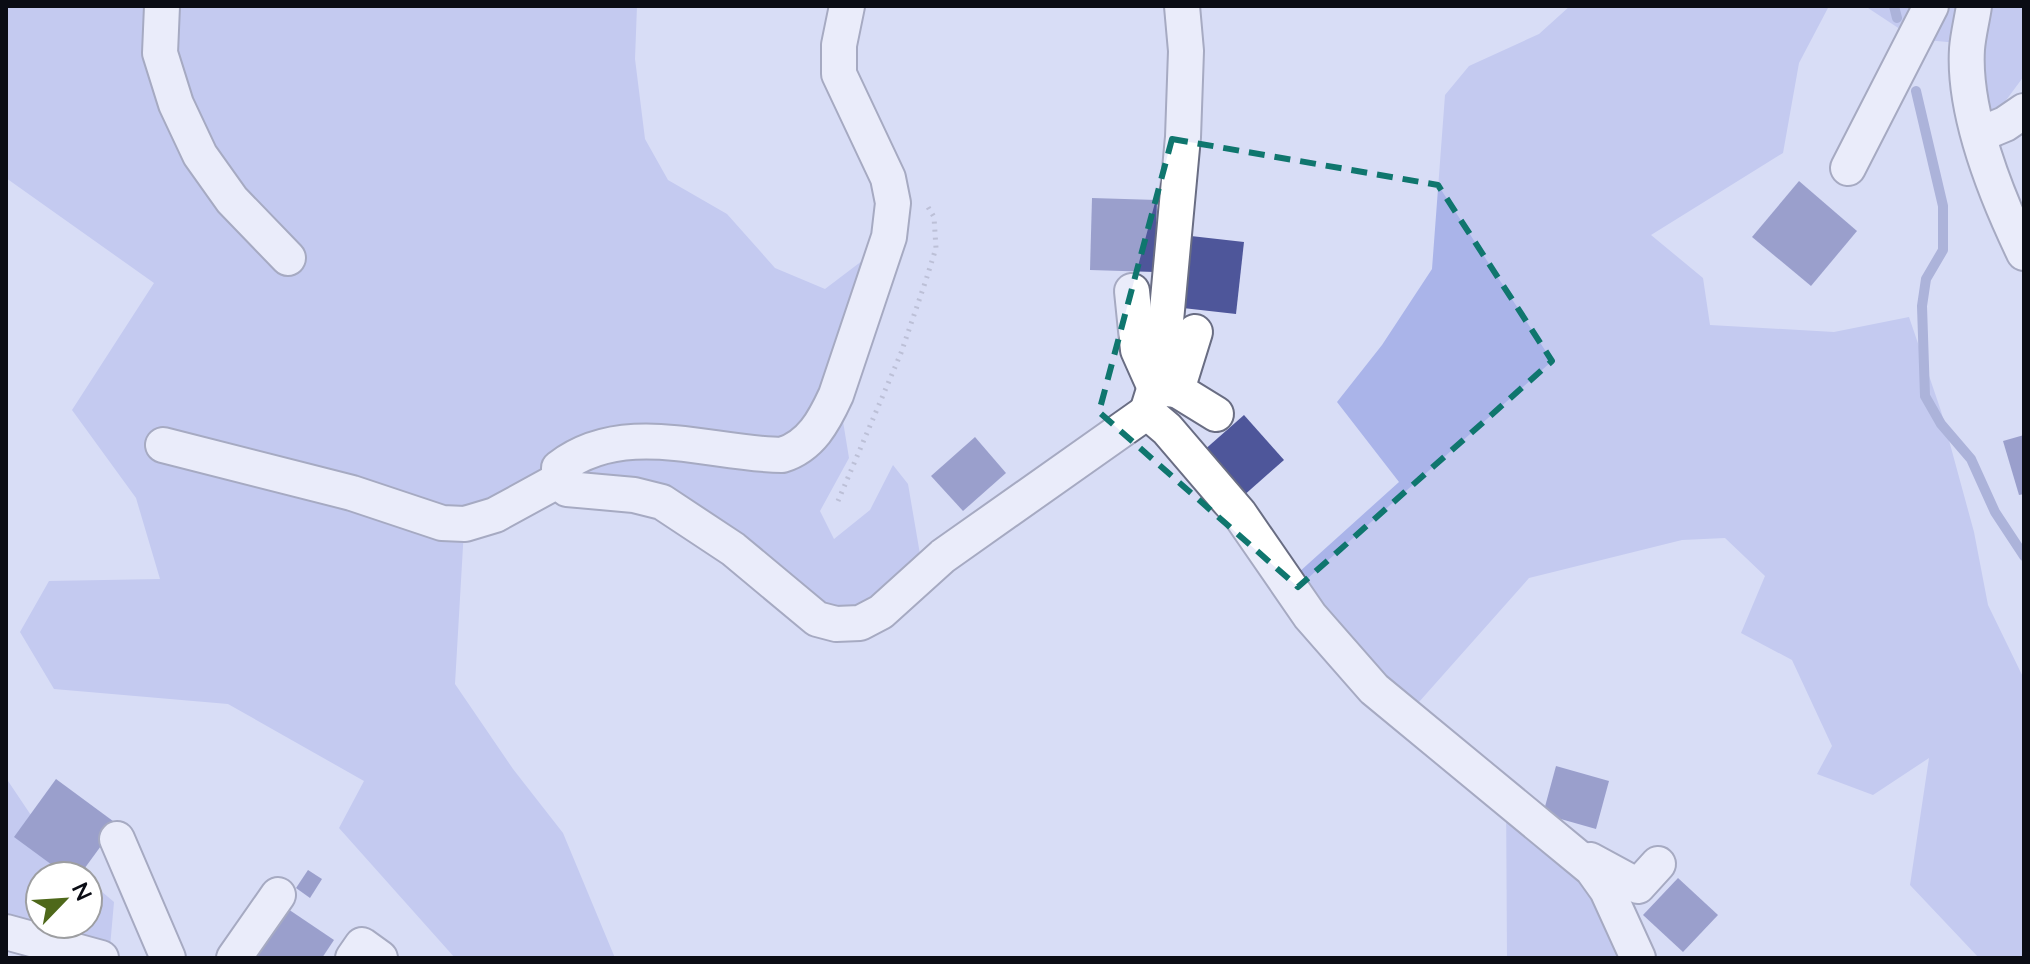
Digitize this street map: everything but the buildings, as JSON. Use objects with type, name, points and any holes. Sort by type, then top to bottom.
[{"type":"street","points":[[162,6],[160,53],[176,104],[200,155],[232,200],[288,258]]},
{"type":"street","points":[[847,6],[839,45],[839,74],[888,178],[893,203],[889,237],[836,395],[810,440],[795,451],[782,455],[664,442],[614,443],[571,459],[559,468],[559,480],[567,489],[634,495],[662,502],[733,549],[817,619],[836,624],[860,623],[881,612],[932,566],[1160,397],[1195,332]]},
{"type":"street","points":[[1160,397],[1183,137],[1186,51],[1182,6]]},
{"type":"street","points":[[1848,168],[1931,6]]},
{"type":"street","points":[[1974,6],[1967,50],[1970,85],[1994,182],[2024,253]]},
{"type":"street","points":[[1981,134],[2005,124],[2024,111]]},
{"type":"street","points":[[1132,291],[1138,350],[1160,397],[1167,429],[1239,513],[1310,616],[1341,654],[1416,728],[1573,851],[1638,886],[1658,864]]},
{"type":"street","points":[[1160,397],[1216,414]]},
{"type":"street","points":[[163,445],[352,493],[442,523],[465,524],[495,515],[559,480]]},
{"type":"street","points":[[932,566],[922,547],[1014,478]]},
{"type":"street","points":[[1476,776],[1535,793]]},
{"type":"street","points":[[117,839],[168,958]]},
{"type":"street","points":[[1573,851],[1607,890],[1638,958]]},
{"type":"street","points":[[234,958],[278,895]]},
{"type":"street","points":[[6,932],[101,958]]},
{"type":"street","points":[[353,958],[362,945],[380,958]]},
{"type":"path","points":[[838,501],[901,353],[936,248],[934,217],[921,195],[888,178]]},
{"type":"highlighted area","points":[[1172,139],[1438,185],[1552,361],[1298,587],[1099,412]]},
{"type":"shaded area","points":[[6,6],[637,6],[635,59],[645,139],[668,180],[727,214],[775,268],[825,289],[883,245],[840,403],[849,458],[820,511],[834,539],[870,510],[893,465],[908,484],[921,560],[840,618],[748,541],[559,480],[464,529],[455,684],[513,769],[563,833],[615,958],[455,958],[339,828],[364,781],[228,704],[54,689],[20,632],[49,581],[160,579],[136,498],[72,410],[154,283],[6,178]]},
{"type":"shaded area","points":[[1570,6],[1829,6],[1799,63],[1783,153],[1651,235],[1703,278],[1710,325],[1834,332],[1909,317],[1941,411],[1974,532],[1988,605],[2024,679],[2024,958],[1979,958],[1910,885],[1929,758],[1873,795],[1817,774],[1832,746],[1792,660],[1741,633],[1765,576],[1725,538],[1682,540],[1529,578],[1411,711],[1298,573],[1399,482],[1337,402],[1382,345],[1432,269],[1445,95],[1469,66],[1539,34]]},
{"type":"shaded area","points":[[1865,6],[2024,6],[2024,76],[1981,134],[1969,44],[1915,39]]},
{"type":"shaded area","points":[[6,778],[55,851],[65,860],[24,860],[24,935],[6,930]]},
{"type":"shaded area","points":[[1506,790],[1564,837],[1639,958],[1507,958]]},
{"type":"shaded area","points":[[104,894],[114,902],[109,958],[43,940],[104,940]]},
{"type":"waterway","points":[[1894,6],[1897,18]]},
{"type":"waterway","points":[[1916,91],[1943,206],[1943,250],[1926,279],[1922,306],[1925,396],[1941,424],[1971,459],[1995,512],[2024,556]]}]
